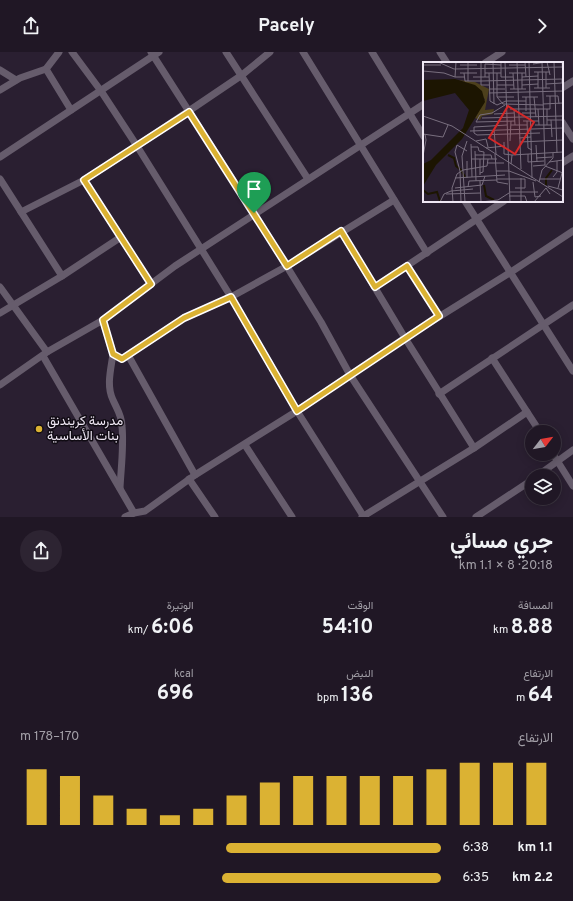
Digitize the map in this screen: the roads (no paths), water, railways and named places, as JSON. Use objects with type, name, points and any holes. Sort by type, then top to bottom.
[{"type":"street","points":[[0,90],[16,80],[46,69],[59,52]]},
{"type":"street","points":[[72,52],[101,91],[137,146],[231,297],[297,411],[363,517],[474,448],[527,412]]},
{"type":"street","points":[[226,52],[308,179]]},
{"type":"street","points":[[21,212],[84,180],[137,146],[242,75],[270,52]]},
{"type":"street","points":[[303,52],[427,253]]},
{"type":"street","points":[[372,52],[423,134]]},
{"type":"street","points":[[440,52],[446,62]]},
{"type":"street","points":[[487,62],[502,52]]},
{"type":"street","points":[[0,157],[101,91],[154,53],[189,112],[322,322],[350,375],[443,517]]},
{"type":"street","points":[[46,69],[71,110]]},
{"type":"street","points":[[0,70],[16,80]]},
{"type":"street","points":[[563,87],[573,81]]},
{"type":"street","points":[[0,385],[45,354],[103,320],[175,266],[254,213],[423,105]]},
{"type":"street","points":[[563,124],[573,139]]},
{"type":"street","points":[[563,162],[573,156]]},
{"type":"street","points":[[0,178],[62,276]]},
{"type":"street","points":[[84,180],[151,284]]},
{"type":"street","points":[[113,354],[122,359],[184,318],[231,297],[287,266],[341,231],[394,200]]},
{"type":"street","points":[[466,202],[573,371]]},
{"type":"street","points":[[375,287],[502,202]]},
{"type":"street","points":[[341,231],[405,338],[474,448]]},
{"type":"street","points":[[125,517],[134,513],[146,514],[192,477],[245,445],[405,338],[511,272],[573,231]]},
{"type":"street","points":[[0,314],[62,276],[121,237]]},
{"type":"street","points":[[407,266],[439,316]]},
{"type":"street","points":[[0,287],[45,354],[134,513]]},
{"type":"street","points":[[440,394],[573,305]]},
{"type":"street","points":[[103,320],[113,354],[109,379],[110,391],[112,400],[120,416],[122,426],[120,488]]},
{"type":"street","points":[[128,355],[192,477],[215,517]]},
{"type":"street","points":[[492,358],[535,425]]},
{"type":"street","points":[[245,445],[292,517]]},
{"type":"street","points":[[561,458],[573,450]]},
{"type":"street","points":[[546,469],[557,461],[573,486]]},
{"type":"street","points":[[476,517],[525,485]]},
{"type":"place","name":"مدرسة كريندنق بنات الأساسية","points":[[39,429]]}]
